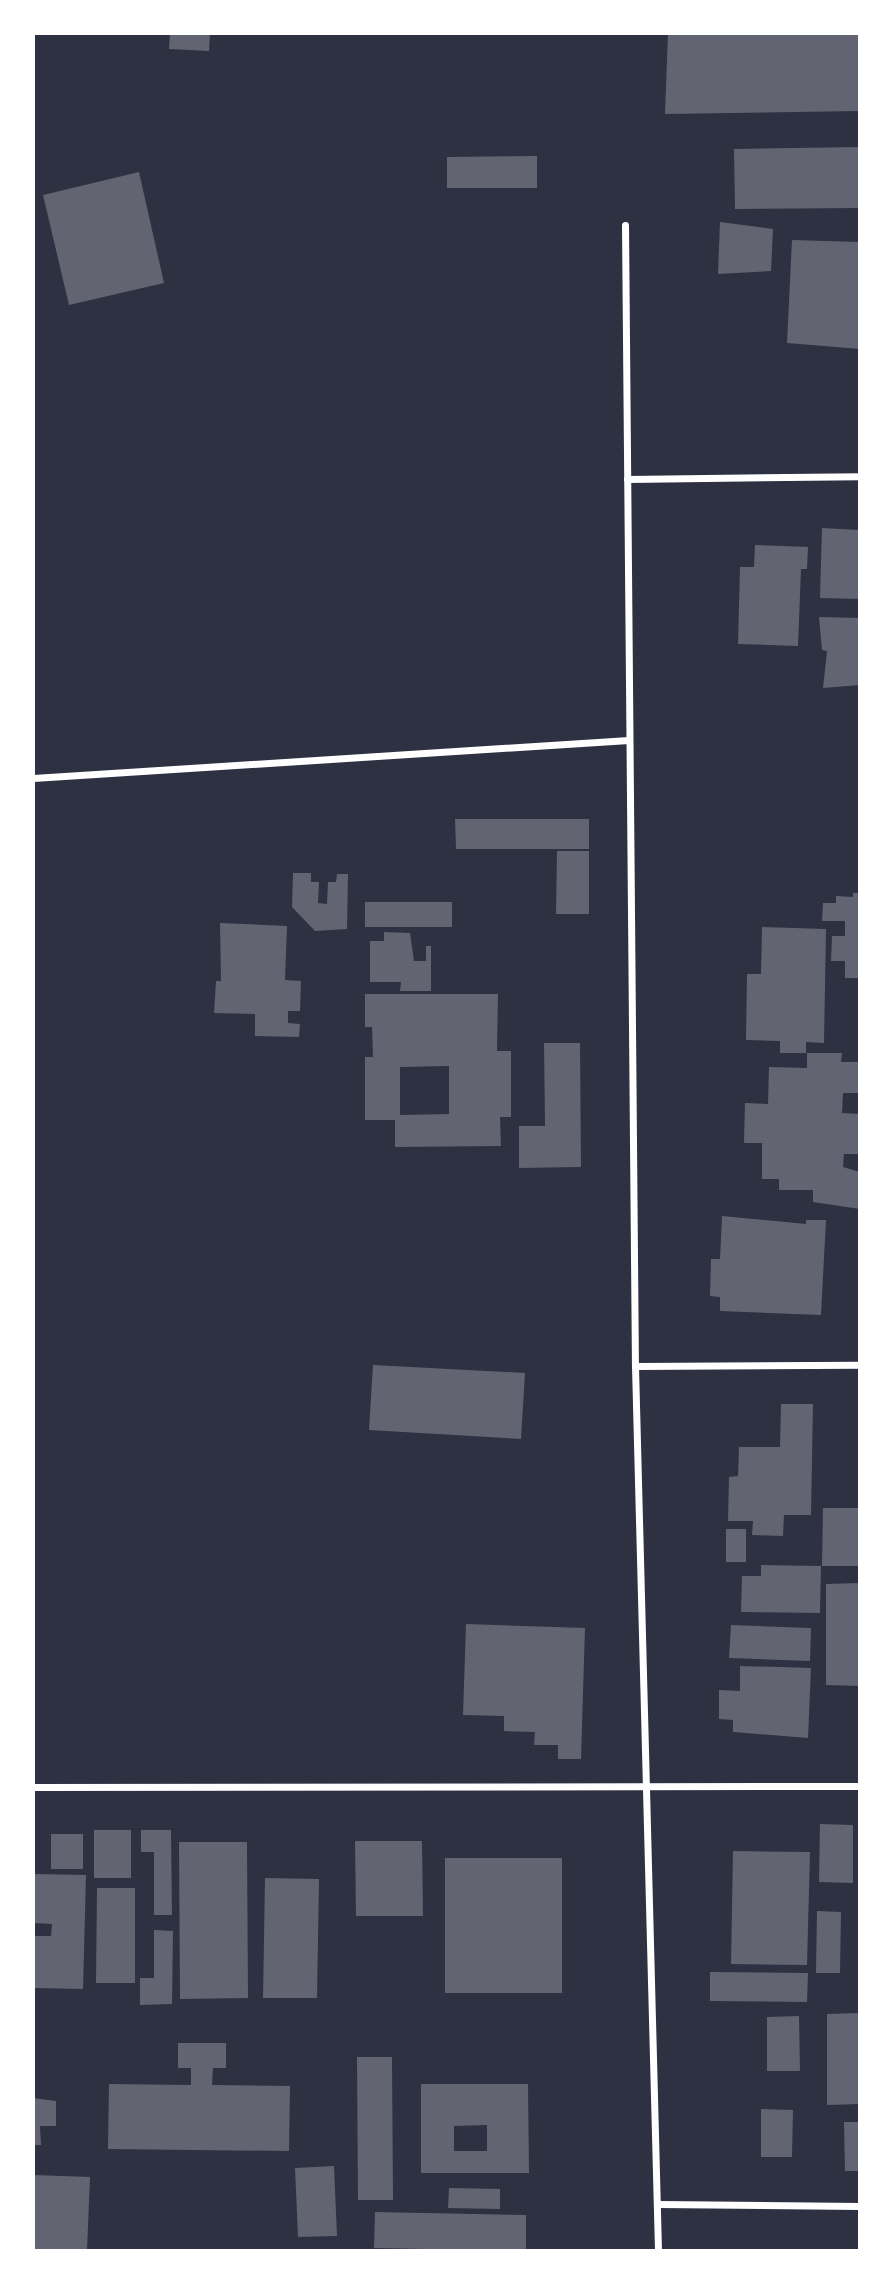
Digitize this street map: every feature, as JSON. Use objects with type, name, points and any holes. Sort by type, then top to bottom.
[{"type":"street","points":[[625,225],[635,1366],[643,1783],[658,2251]]},
{"type":"street","points":[[627,479],[860,476]]},
{"type":"street","points":[[33,778],[629,740]]},
{"type":"street","points":[[635,1366],[860,1365]]},
{"type":"street","points":[[33,1787],[643,1783],[860,1786]]},
{"type":"street","points":[[658,2204],[860,2206]]},
{"type":"building","points":[[170,33],[210,33],[209,51],[169,49]]},
{"type":"building","points":[[668,33],[860,33],[860,111],[665,114]]},
{"type":"building","points":[[860,147],[860,208],[735,209],[734,149]]},
{"type":"building","points":[[537,156],[537,188],[447,188],[447,157]]},
{"type":"building","points":[[139,172],[164,283],[69,305],[43,195]]},
{"type":"building","points":[[720,222],[773,229],[771,271],[718,274]]},
{"type":"building","points":[[792,240],[860,242],[860,349],[787,343]]},
{"type":"building","points":[[822,528],[860,530],[860,599],[820,598]]},
{"type":"building","points":[[755,545],[808,547],[807,569],[801,569],[798,646],[738,644],[740,567],[754,567]]},
{"type":"building","points":[[819,617],[860,618],[860,685],[823,688],[827,651],[822,650]]},
{"type":"building","points":[[455,819],[589,819],[589,849],[456,849]]},
{"type":"building","points":[[557,851],[589,851],[589,914],[556,914]]},
{"type":"building","points":[[293,873],[311,873],[311,882],[319,882],[318,903],[327,904],[328,882],[336,882],[337,874],[348,874],[347,929],[315,931],[292,907]]},
{"type":"building","points":[[853,893],[860,893],[860,978],[845,978],[845,961],[831,961],[832,936],[845,936],[845,921],[822,921],[823,903],[836,903],[836,896],[853,897]]},
{"type":"building","points":[[365,902],[452,902],[452,927],[365,927]]},
{"type":"building","points":[[220,923],[287,926],[285,980],[301,981],[300,1011],[288,1011],[288,1023],[300,1024],[299,1037],[255,1036],[255,1014],[214,1013],[216,981],[221,981]]},
{"type":"building","points":[[762,927],[826,929],[824,1043],[806,1042],[806,1053],[780,1053],[780,1041],[746,1040],[747,974],[761,974]]},
{"type":"building","points":[[384,932],[410,933],[414,961],[426,961],[426,946],[431,946],[431,991],[400,991],[401,982],[370,982],[370,941],[384,941]]},
{"type":"building","points":[[365,994],[498,994],[497,1051],[511,1051],[511,1117],[500,1117],[501,1146],[395,1147],[395,1120],[365,1120],[365,1057],[373,1057],[372,1027],[365,1027]],"holes":[[[449,1066],[449,1114],[400,1115],[400,1067]]]},
{"type":"building","points":[[544,1043],[580,1043],[581,1167],[519,1168],[519,1126],[545,1126]]},
{"type":"building","points":[[807,1053],[842,1053],[841,1062],[860,1062],[860,1093],[843,1093],[842,1113],[860,1114],[860,1154],[844,1154],[843,1167],[860,1172],[860,1209],[813,1202],[813,1190],[779,1190],[779,1179],[762,1179],[762,1143],[744,1143],[745,1103],[768,1104],[769,1067],[807,1068]]},
{"type":"building","points":[[722,1216],[806,1224],[806,1220],[826,1220],[821,1315],[720,1311],[720,1297],[710,1296],[711,1259],[720,1259]]},
{"type":"building","points":[[373,1365],[525,1373],[521,1439],[369,1430]]},
{"type":"building","points":[[781,1404],[813,1404],[811,1515],[784,1515],[783,1536],[752,1535],[753,1521],[728,1521],[729,1477],[738,1476],[739,1447],[780,1447]]},
{"type":"building","points":[[823,1508],[860,1508],[860,1566],[822,1566]]},
{"type":"building","points":[[726,1529],[746,1529],[746,1562],[726,1562]]},
{"type":"building","points":[[761,1565],[821,1566],[820,1613],[741,1612],[742,1576],[761,1576]]},
{"type":"building","points":[[860,1583],[860,1686],[826,1685],[826,1584]]},
{"type":"building","points":[[466,1624],[585,1628],[581,1759],[558,1759],[558,1745],[534,1745],[535,1732],[504,1731],[504,1716],[463,1715]]},
{"type":"building","points":[[731,1625],[811,1628],[810,1661],[729,1658]]},
{"type":"building","points":[[740,1666],[811,1668],[808,1738],[733,1732],[733,1720],[719,1719],[719,1690],[740,1691]]},
{"type":"building","points":[[820,1824],[853,1825],[853,1883],[819,1882]]},
{"type":"building","points":[[94,1830],[131,1830],[131,1878],[94,1878]]},
{"type":"building","points":[[141,1830],[171,1830],[172,1915],[154,1915],[154,1852],[141,1852]]},
{"type":"building","points":[[51,1834],[83,1834],[83,1869],[51,1869]]},
{"type":"building","points":[[355,1841],[422,1841],[423,1916],[356,1916]]},
{"type":"building","points":[[179,1842],[247,1842],[248,1998],[180,1999]]},
{"type":"building","points":[[733,1851],[810,1852],[807,1965],[731,1964]]},
{"type":"building","points":[[445,1858],[562,1858],[562,1993],[445,1993]]},
{"type":"building","points":[[33,1874],[86,1875],[83,1989],[33,1988],[33,1936],[51,1936],[52,1924],[33,1923]]},
{"type":"building","points":[[265,1878],[319,1879],[317,1998],[263,1998]]},
{"type":"building","points":[[97,1888],[135,1888],[135,1983],[96,1983]]},
{"type":"building","points":[[817,1911],[841,1912],[840,1973],[816,1973]]},
{"type":"building","points":[[154,1930],[173,1931],[172,2004],[140,2005],[140,1978],[154,1978]]},
{"type":"building","points":[[710,1972],[808,1973],[807,2002],[710,2001]]},
{"type":"building","points":[[860,2013],[860,2104],[827,2105],[827,2014]]},
{"type":"building","points":[[799,2016],[800,2071],[767,2071],[767,2017]]},
{"type":"building","points":[[178,2043],[226,2043],[226,2068],[213,2068],[212,2085],[290,2086],[289,2151],[108,2149],[109,2084],[191,2085],[191,2068],[178,2068]]},
{"type":"building","points":[[357,2057],[392,2057],[393,2200],[358,2200]]},
{"type":"building","points":[[421,2084],[528,2084],[529,2173],[421,2173]],"holes":[[[487,2125],[487,2151],[454,2151],[454,2126]]]},
{"type":"building","points":[[33,2098],[56,2101],[56,2126],[40,2126],[41,2145],[33,2145]]},
{"type":"building","points":[[761,2109],[793,2110],[792,2157],[761,2157]]},
{"type":"building","points":[[844,2122],[860,2122],[860,2171],[845,2171]]},
{"type":"building","points":[[334,2166],[337,2236],[298,2237],[295,2168]]},
{"type":"building","points":[[33,2175],[90,2177],[87,2251],[33,2250]]},
{"type":"building","points":[[449,2188],[500,2189],[500,2209],[448,2208]]},
{"type":"building","points":[[375,2212],[526,2215],[526,2251],[374,2248]]}]
